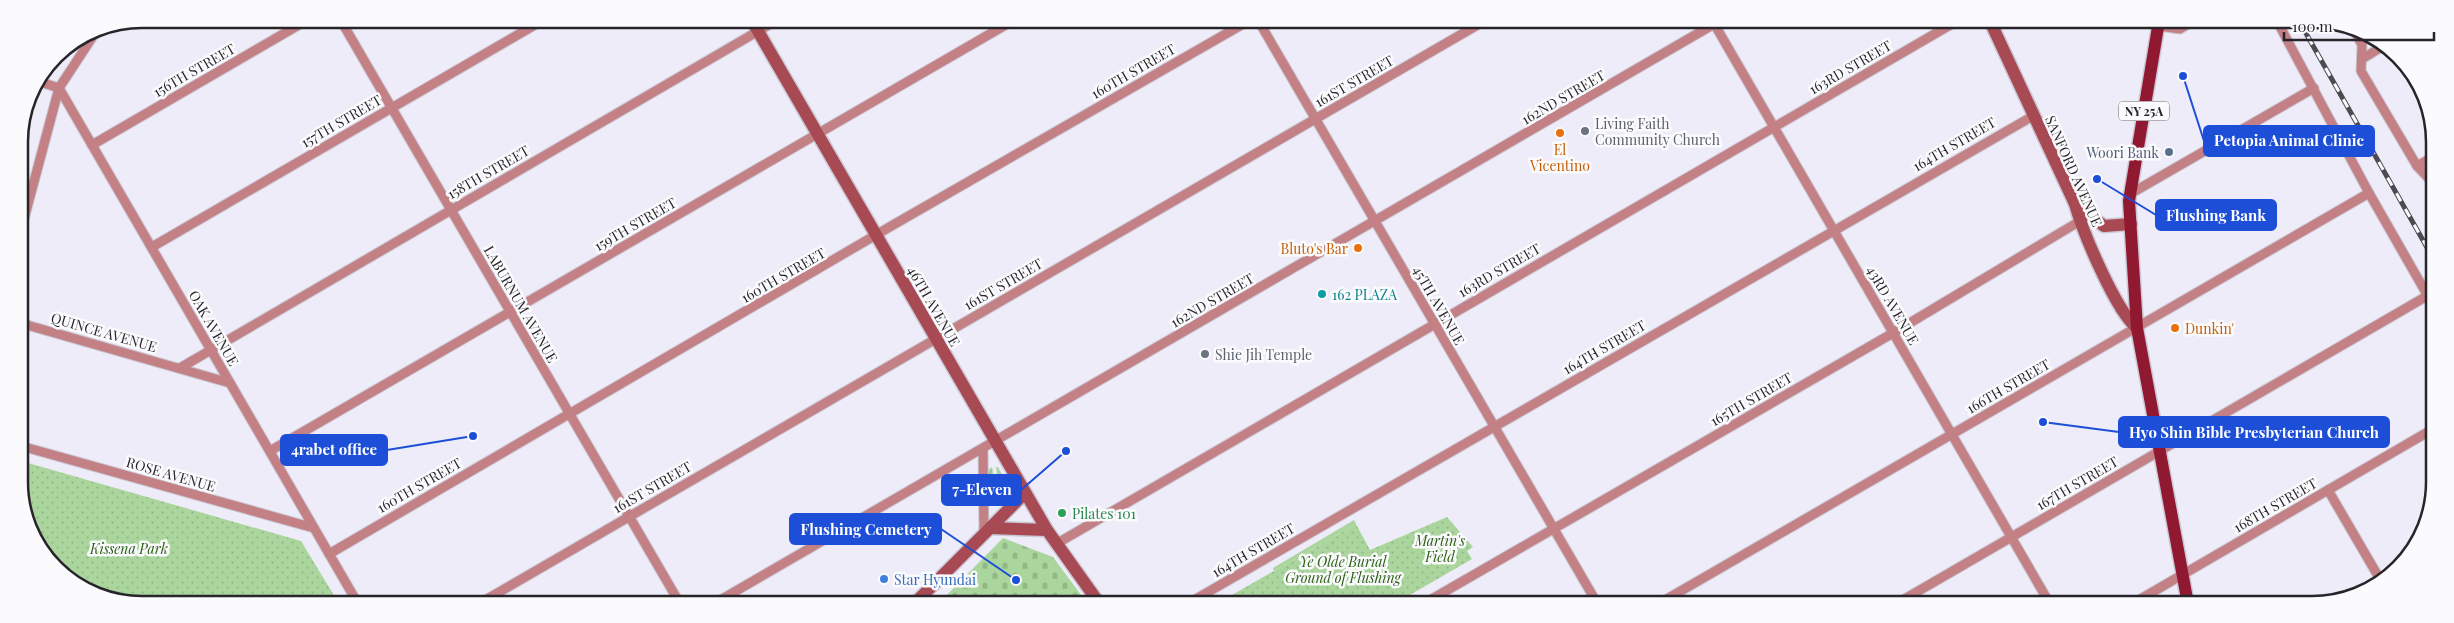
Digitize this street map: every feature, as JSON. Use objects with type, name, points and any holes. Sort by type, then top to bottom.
[{"type":"main road","name":"NY 25A","points":[[2130,198],[2157,28]]},
{"type":"main road","points":[[2130,198],[2137,328],[2187,595]]},
{"type":"street","name":"156TH STREET","points":[[92,145],[294,28]]},
{"type":"street","name":"LABURNUM AVENUE","points":[[345,28],[675,596]]},
{"type":"street","name":"157TH STREET","points":[[152,247],[530,28]]},
{"type":"street","name":"46TH AVENUE","points":[[756,28],[1047,530],[1094,596]]},
{"type":"street","name":"158TH STREET","points":[[211,349],[765,28]]},
{"type":"street","name":"159TH STREET","points":[[270,451],[1000,28]]},
{"type":"street","name":"160TH STREET","points":[[329,554],[1236,28]]},
{"type":"street","name":"45TH AVENUE","points":[[1263,28],[1593,595]]},
{"type":"street","name":"161ST STREET","points":[[493,596],[1472,28]]},
{"type":"street","name":"162ND STREET","points":[[729,596],[1706,28]]},
{"type":"street","name":"43RD AVENUE","points":[[1719,28],[1892,333],[2045,595]]},
{"type":"street","name":"163RD STREET","points":[[1056,544],[1945,28]]},
{"type":"street","name":"SANFORD AVENUE","points":[[1993,28],[2074,204],[2084,219],[2127,320],[2137,328]]},
{"type":"street","points":[[2281,28],[2369,193],[2427,296]]},
{"type":"street","points":[[2358,37],[2362,45],[2361,71],[2417,166],[2427,177]]},
{"type":"street","points":[[28,187],[59,88],[91,40]]},
{"type":"street","points":[[2362,59],[2379,49]]},
{"type":"street","points":[[44,83],[59,88]]},
{"type":"street","name":"OAK AVENUE","points":[[59,88],[353,596]]},
{"type":"street","points":[[2130,198],[2314,88]]},
{"type":"street","name":"164TH STREET","points":[[1202,596],[2033,116]]},
{"type":"street","points":[[2417,166],[2427,160]]},
{"type":"street","name":"166TH STREET","points":[[1673,595],[2369,193]]},
{"type":"street","points":[[2084,219],[2104,226],[2131,224]]},
{"type":"street","name":"165TH STREET","points":[[1438,595],[1892,333],[2084,219]]},
{"type":"street","name":"167TH STREET","points":[[1911,595],[2427,296]]},
{"type":"street","name":"QUINCE AVENUE","points":[[28,325],[230,383]]},
{"type":"street","points":[[180,368],[211,349]]},
{"type":"street","name":"168TH STREET","points":[[2147,595],[2427,432]]},
{"type":"street","name":"ROSE AVENUE","points":[[28,448],[314,528]]},
{"type":"street","points":[[983,449],[987,531]]},
{"type":"street","points":[[2328,490],[2377,575]]},
{"type":"street","points":[[922,596],[1025,493]]},
{"type":"street","points":[[987,531],[1047,530]]},
{"type":"green space","name":"Kissena Park","points":[[28,463],[301,541],[334,596],[141,596],[119,593],[98,587],[72,572],[51,551],[43,539],[31,511],[28,489]]},
{"type":"green space","points":[[992,467],[996,495],[989,501],[989,469]]},
{"type":"green space","points":[[996,467],[998,467],[1010,491],[1007,496],[1000,491]]},
{"type":"green space","name":"Ye Olde Burial Ground of Flushing","points":[[1447,517],[1473,547],[1467,551],[1472,559],[1409,595],[1231,595],[1356,524],[1370,550]]},
{"type":"green space","points":[[1354,520],[1356,524],[1274,571],[1273,568]]},
{"type":"green space","points":[[1003,538],[1053,557],[1082,596],[946,596]]},
{"type":"railway","points":[[2303,28],[2427,247]]},
{"type":"place","name":"Petopia Animal Clinic","points":[[2183,76]]},
{"type":"place","name":"Living Faith Community Church","points":[[1585,131]]},
{"type":"place","name":"El Vicentino","points":[[1560,133]]},
{"type":"place","name":"Woori Bank","points":[[2169,152]]},
{"type":"place","name":"Flushing Bank","points":[[2097,179]]},
{"type":"place","name":"Bluto's Bar","points":[[1358,248]]},
{"type":"place","name":"162 PLAZA","points":[[1322,294]]},
{"type":"place","name":"Dunkin'","points":[[2175,328]]},
{"type":"place","name":"Shie Jih Temple","points":[[1205,354]]},
{"type":"place","name":"Hyo Shin Bible Presbyterian Church","points":[[2043,422]]},
{"type":"place","name":"4rabet office","points":[[473,436]]},
{"type":"place","name":"7-Eleven","points":[[1066,451]]},
{"type":"place","name":"Pilates 101","points":[[1062,513]]},
{"type":"place","name":"Star Hyundai","points":[[884,579]]},
{"type":"place","name":"Flushing Cemetery","points":[[1016,580]]},
{"type":"park label","name":"Martin's Field","points":[[1440,548]]}]
